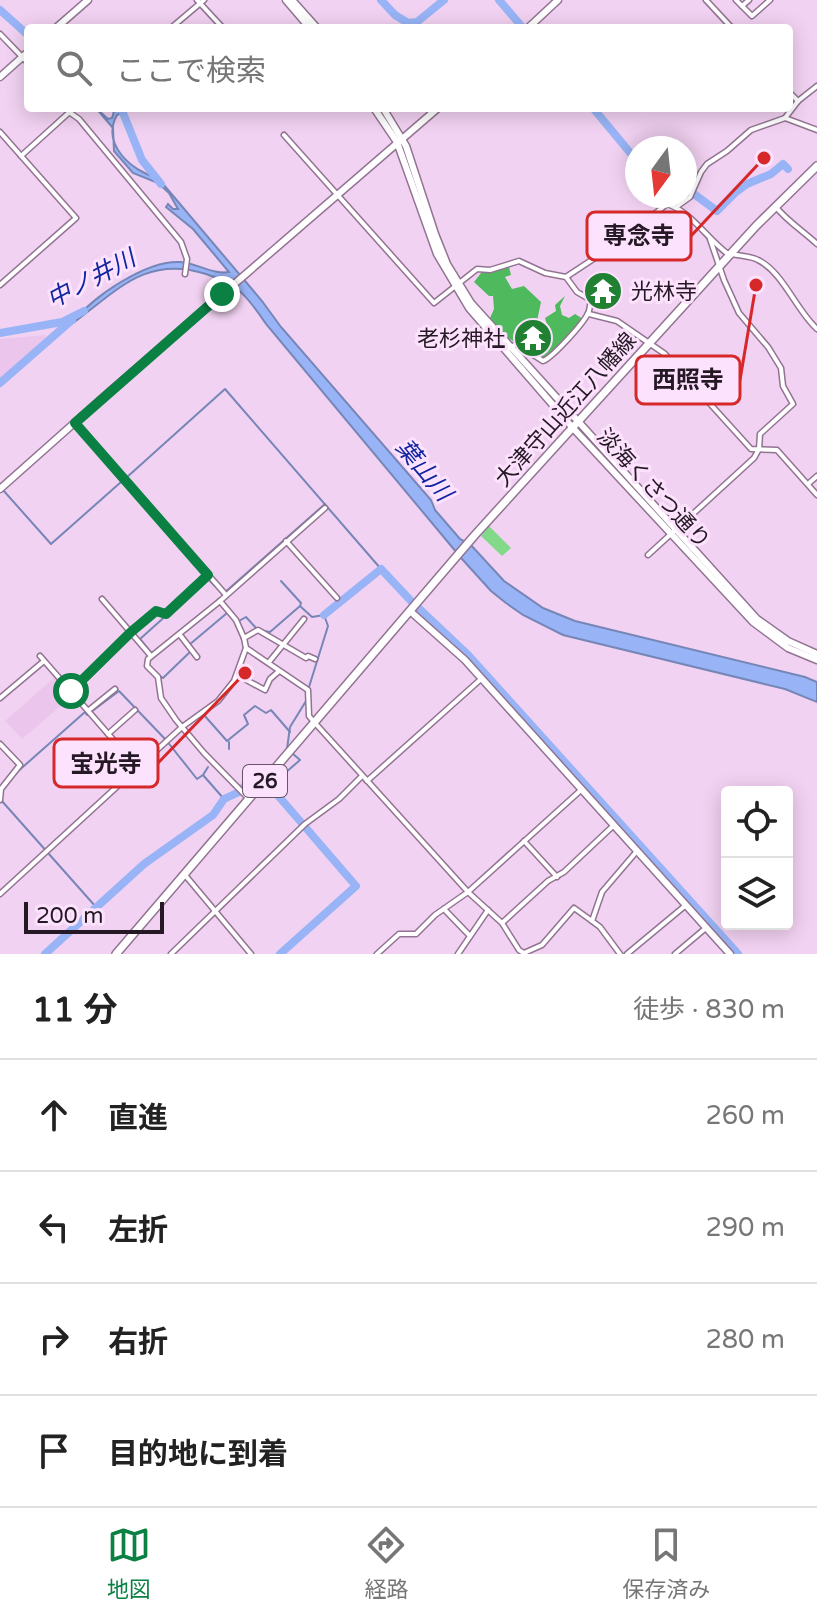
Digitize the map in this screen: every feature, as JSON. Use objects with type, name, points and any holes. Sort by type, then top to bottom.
[{"type":"main road","name":"大津守山近江八幡線","points":[[413,607],[574,424],[775,206],[817,166]]},
{"type":"main road","name":"26","points":[[116,954],[413,607]]},
{"type":"street","points":[[61,24],[88,0]]},
{"type":"street","points":[[286,0],[307,24]]},
{"type":"street","points":[[292,0],[313,24]]},
{"type":"street","points":[[532,24],[558,0]]},
{"type":"street","points":[[706,0],[728,24]]},
{"type":"street","points":[[736,0],[752,16],[770,0]]},
{"type":"street","points":[[742,6],[749,0]]},
{"type":"street","points":[[175,24],[201,1],[220,24]]},
{"type":"street","points":[[0,34],[24,59]]},
{"type":"street","points":[[0,77],[24,61]]},
{"type":"street","points":[[793,108],[817,86]]},
{"type":"street","points":[[793,95],[800,99]]},
{"type":"street","points":[[21,156],[68,112]]},
{"type":"street","points":[[73,112],[181,242],[187,254],[185,274]]},
{"type":"street","name":"淡海くさつ通り","points":[[377,112],[400,140]]},
{"type":"street","name":"淡海くさつ通り","points":[[385,112],[400,140],[437,254],[507,350],[753,622],[788,648],[817,657]]},
{"type":"street","points":[[0,489],[433,112]]},
{"type":"street","points":[[697,182],[707,164],[751,130],[785,118],[790,112]]},
{"type":"street","points":[[785,118],[817,130]]},
{"type":"street","points":[[0,132],[76,218],[0,285]]},
{"type":"street","points":[[284,135],[434,303],[477,269],[490,270],[519,261],[545,273],[566,277],[577,292],[591,300],[589,314],[552,358],[543,361],[516,344],[507,350]]},
{"type":"street","points":[[775,206],[817,244]]},
{"type":"street","points":[[566,277],[619,242],[662,208]]},
{"type":"street","points":[[676,208],[731,255],[759,260],[784,286],[800,311],[817,329]]},
{"type":"street","points":[[648,555],[754,458],[759,449],[760,434],[793,404],[781,379],[781,368],[768,347],[739,313],[710,239]]},
{"type":"street","points":[[589,314],[617,321],[665,354],[751,449],[775,450],[817,495]]},
{"type":"street","points":[[75,423],[225,593]]},
{"type":"street","points":[[808,484],[817,476]]},
{"type":"street","points":[[249,799],[182,727],[161,698],[158,677],[147,664],[151,656],[220,601],[225,593],[325,508]]},
{"type":"street","points":[[286,541],[337,598]]},
{"type":"street","points":[[71,691],[131,632],[156,611],[166,614],[208,575]]},
{"type":"street","points":[[102,599],[151,656]]},
{"type":"street","points":[[0,894],[182,727],[218,701],[238,675],[246,648],[244,638],[236,620],[220,601]]},
{"type":"street","points":[[413,607],[730,954]]},
{"type":"street","points":[[269,662],[304,619]]},
{"type":"street","points":[[244,638],[258,630],[306,658],[315,659]]},
{"type":"street","points":[[180,635],[197,657]]},
{"type":"street","points":[[246,648],[308,690],[309,716],[468,892],[502,923],[519,950],[524,953],[542,945],[574,908],[600,927],[620,954]]},
{"type":"street","points":[[0,698],[42,658],[138,768]]},
{"type":"street","points":[[238,675],[265,690],[278,672]]},
{"type":"street","points":[[367,781],[481,679]]},
{"type":"street","points":[[88,711],[115,689]]},
{"type":"street","points":[[108,734],[135,710]]},
{"type":"street","points":[[0,744],[20,765],[1,789],[0,800]]},
{"type":"street","points":[[171,954],[305,824],[339,799],[362,776]]},
{"type":"street","points":[[377,954],[399,934],[416,934],[443,908],[468,892],[581,790]]},
{"type":"street","points":[[502,923],[614,825]]},
{"type":"street","points":[[524,841],[557,877]]},
{"type":"street","points":[[592,921],[602,892],[637,851]]},
{"type":"street","points":[[185,875],[251,954]]},
{"type":"street","points":[[627,954],[686,905]]},
{"type":"street","points":[[443,908],[470,936]]},
{"type":"street","points":[[458,954],[488,910]]},
{"type":"street","points":[[675,954],[707,927]]},
{"type":"shaded area","points":[[46,335],[45,339],[0,378],[0,339]]},
{"type":"shaded area","points":[[55,677],[70,698],[22,739],[5,721]]},
{"type":"green space","points":[[509,267],[511,275],[505,277],[512,289],[524,286],[541,302],[536,326],[544,328],[547,325],[545,318],[556,311],[555,305],[565,296],[560,306],[562,315],[569,318],[575,314],[583,319],[548,357],[542,359],[508,338],[490,318],[494,309],[493,296],[474,282],[481,273]]},
{"type":"green space","points":[[489,526],[511,548],[502,556],[481,536]]},
{"type":"water","points":[[99,112],[108,119],[112,118],[114,112],[125,112],[117,115],[113,128]]},
{"type":"water","points":[[113,138],[121,155],[129,163],[158,178],[281,327],[431,500],[435,510],[504,581],[543,608],[575,621],[805,677],[817,682],[817,702],[785,689],[563,635],[506,603],[462,559],[247,299],[227,283],[185,269],[149,272],[119,288],[73,323],[106,292],[152,267],[180,262],[229,272],[193,229],[166,207],[168,204],[178,209],[169,193],[158,183],[133,173],[114,151]]},
{"type":"waterway","points":[[381,0],[408,23],[417,22],[444,0]]},
{"type":"waterway","points":[[499,0],[520,24]]},
{"type":"waterway","name":"葉山川","points":[[0,10],[24,31]]},
{"type":"waterway","name":"葉山川","points":[[123,112],[142,160],[161,184]]},
{"type":"waterway","points":[[596,112],[625,147]]},
{"type":"waterway","points":[[697,196],[717,211],[747,184],[771,174],[783,164],[788,169]]},
{"type":"waterway","name":"中ノ井川","points":[[0,333],[62,322],[84,311]]},
{"type":"waterway","points":[[0,383],[72,320]]},
{"type":"waterway","points":[[126,478],[225,389],[381,569]]},
{"type":"waterway","points":[[3,490],[51,544],[121,482]]},
{"type":"waterway","points":[[207,578],[223,594],[325,504]]},
{"type":"waterway","points":[[324,615],[381,569],[468,655],[738,954]]},
{"type":"waterway","points":[[281,581],[312,617],[324,615],[328,626],[309,687]]},
{"type":"waterway","points":[[153,655],[140,639],[188,596]]},
{"type":"waterway","points":[[264,631],[270,632],[300,606]]},
{"type":"waterway","points":[[189,645],[227,613]]},
{"type":"waterway","points":[[239,621],[246,617],[257,629]]},
{"type":"waterway","points":[[159,676],[163,678],[192,650]]},
{"type":"waterway","points":[[16,773],[85,712],[87,715],[119,691],[166,740],[197,779],[203,775],[224,799]]},
{"type":"waterway","points":[[287,749],[290,727],[306,701],[306,693]]},
{"type":"waterway","points":[[204,715],[227,741],[248,724],[244,715],[255,706],[266,713],[271,710],[290,732]]},
{"type":"waterway","points":[[229,742],[229,749]]},
{"type":"waterway","points":[[270,786],[300,760],[292,753]]},
{"type":"waterway","points":[[203,775],[208,767]]},
{"type":"waterway","points":[[45,954],[144,864],[213,815],[224,799],[239,792],[255,775],[262,777],[356,886],[280,954]]},
{"type":"waterway","points":[[1,800],[96,907]]},
{"type":"place","name":"専念寺","points":[[764,158]]},
{"type":"place","name":"西照寺","points":[[756,285]]},
{"type":"place","name":"光林寺","points":[[603,291]]},
{"type":"place","name":"老杉神社","points":[[533,338]]},
{"type":"place","name":"宝光寺","points":[[245,673]]},
{"type":"route","points":[[71,691],[131,632],[156,611],[166,614],[199,580],[208,575],[75,423],[222,294]]}]
